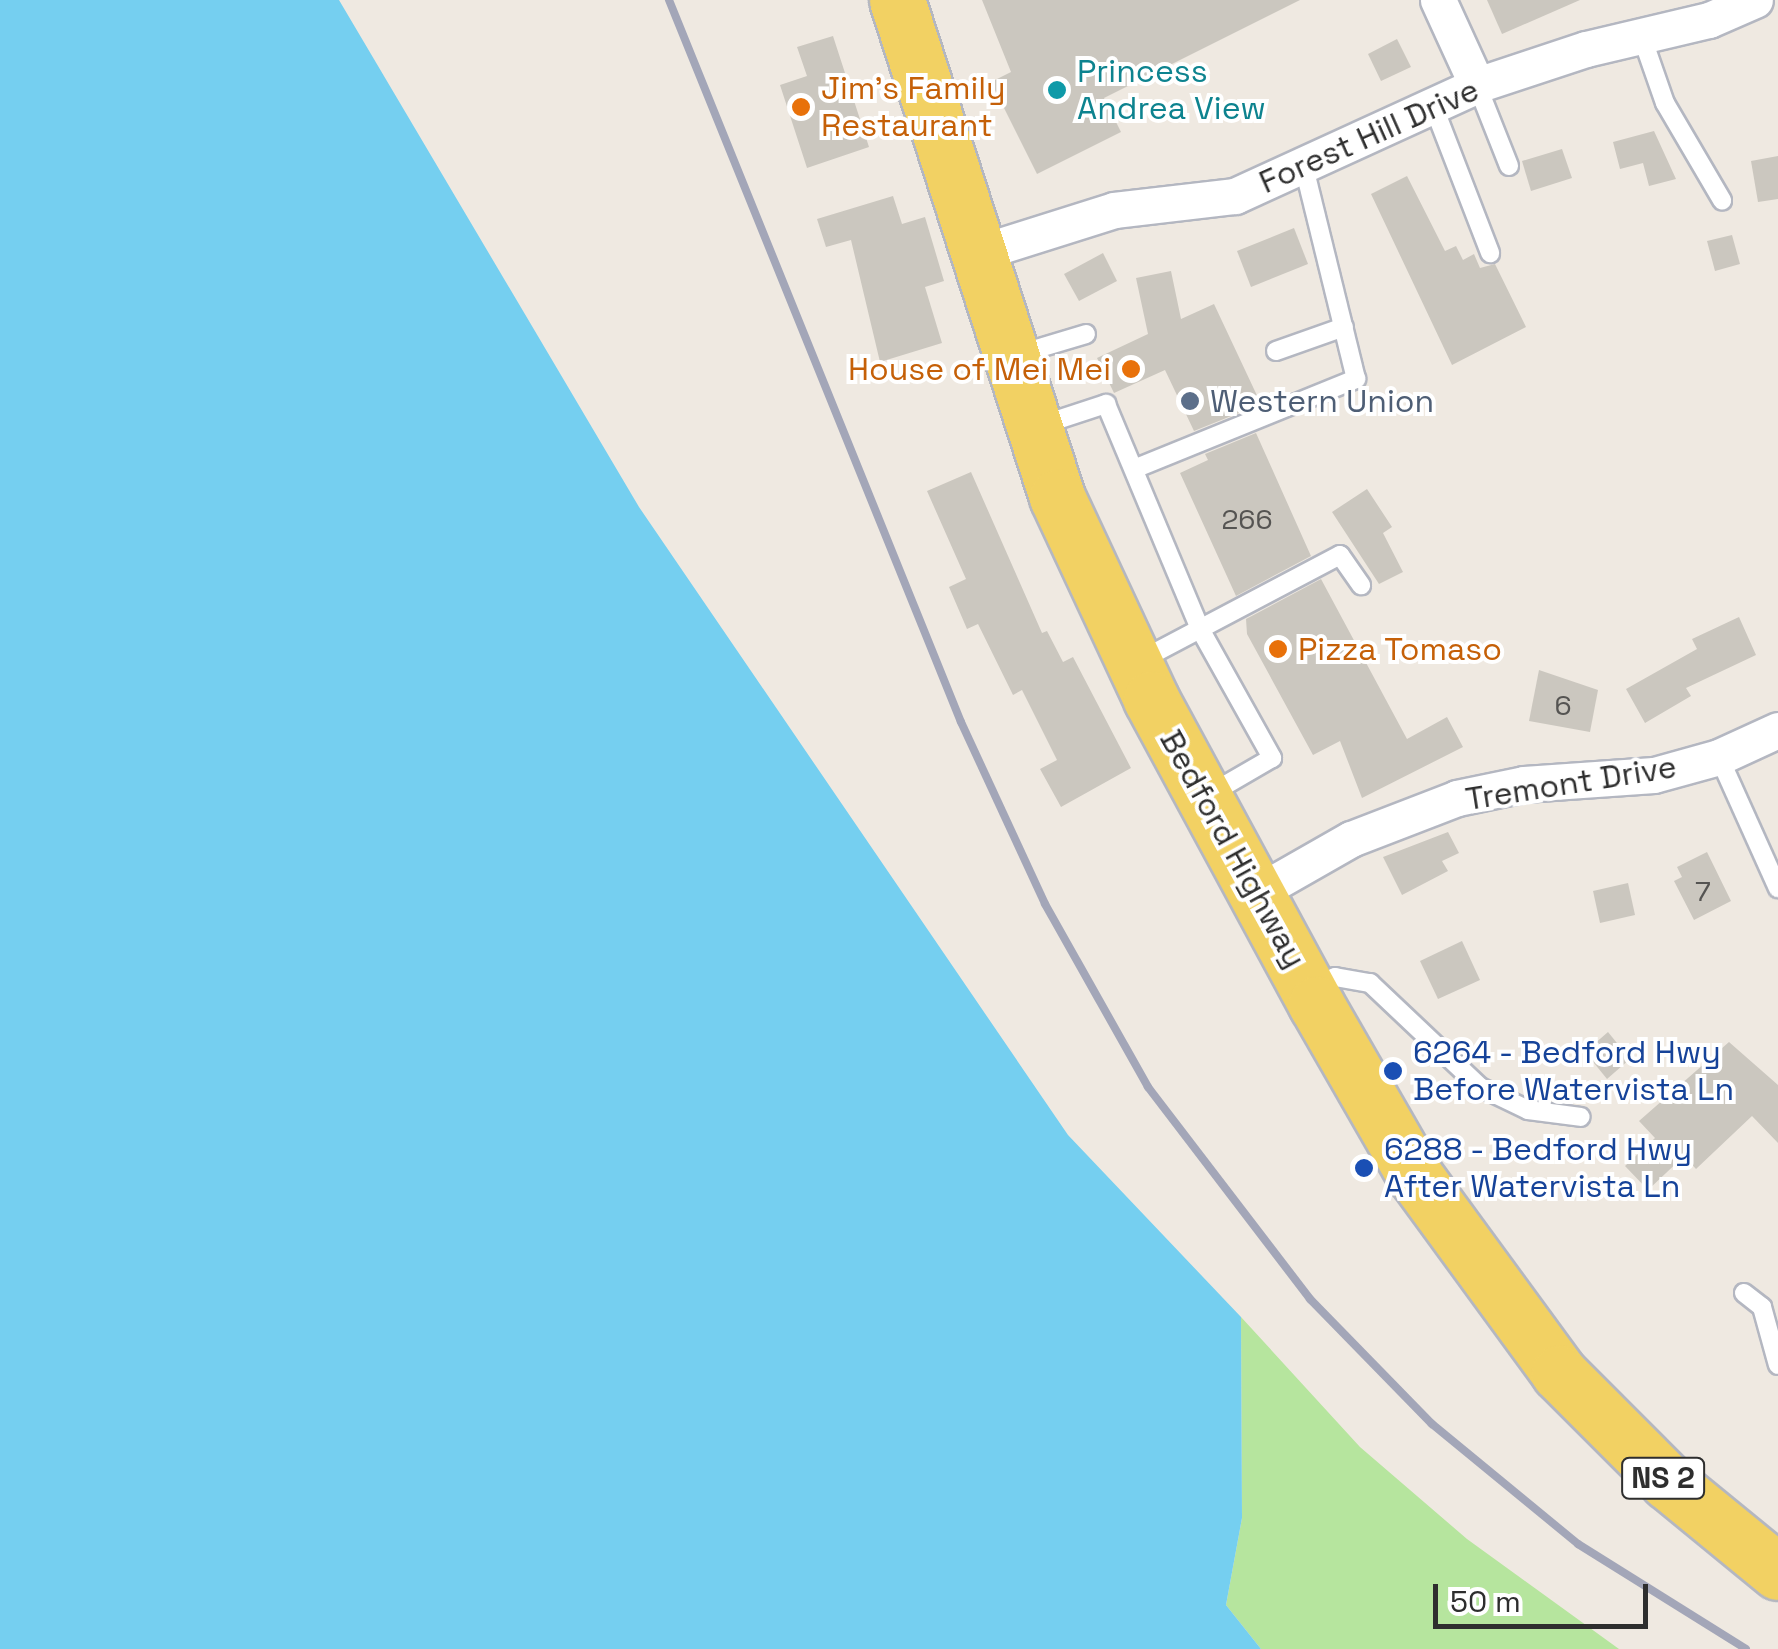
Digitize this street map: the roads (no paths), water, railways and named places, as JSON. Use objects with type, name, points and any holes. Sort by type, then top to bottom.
[{"type":"main road","name":"Bedford Highway","points":[[897,0],[1057,497],[1205,797],[1309,988],[1415,1176],[1558,1373],[1668,1482],[1778,1572]]},
{"type":"street","points":[[1438,0],[1477,85]]},
{"type":"street","name":"Forest Hill Drive","points":[[978,253],[1114,210],[1235,196],[1477,85],[1755,0]]},
{"type":"street","name":"Tremont Drive","points":[[1258,892],[1351,839],[1456,798],[1524,784],[1654,774],[1718,757],[1778,730]]},
{"type":"lane","points":[[1642,37],[1666,103],[1722,200]]},
{"type":"lane","points":[[1477,85],[1509,166]]},
{"type":"lane","points":[[1433,106],[1490,252]]},
{"type":"lane","points":[[1134,470],[1356,380],[1304,167]]},
{"type":"lane","points":[[1276,351],[1344,326]]},
{"type":"lane","points":[[1011,357],[1086,334]]},
{"type":"lane","points":[[1035,428],[1106,404],[1200,629],[1272,758],[1205,797]]},
{"type":"lane","points":[[1136,662],[1340,556],[1361,585]]},
{"type":"lane","points":[[1718,757],[1778,888]]},
{"type":"lane","points":[[1309,988],[1336,977],[1370,983],[1480,1087],[1528,1110],[1582,1117]]},
{"type":"lane","points":[[1744,1293],[1762,1307],[1778,1365]]},
{"type":"water","points":[[0,0],[339,0],[639,507],[1068,1135],[1241,1317],[1242,1518],[1226,1605],[1261,1649],[0,1649]]},
{"type":"railway","points":[[669,0],[961,722],[1045,904],[1148,1087],[1310,1299],[1432,1424],[1578,1544],[1746,1649]]},
{"type":"place","name":"Princess Andrea View","points":[[1057,90]]},
{"type":"place","name":"Jim's Family Restaurant","points":[[801,107]]},
{"type":"place","name":"House of Mei Mei","points":[[1131,369]]},
{"type":"place","name":"Western Union","points":[[1190,401]]},
{"type":"place","name":"Pizza Tomaso","points":[[1278,649]]},
{"type":"place","name":"6264 - Bedford Hwy Before Watervista Ln","points":[[1393,1071]]},
{"type":"place","name":"6288 - Bedford Hwy After Watervista Ln","points":[[1364,1168]]}]
